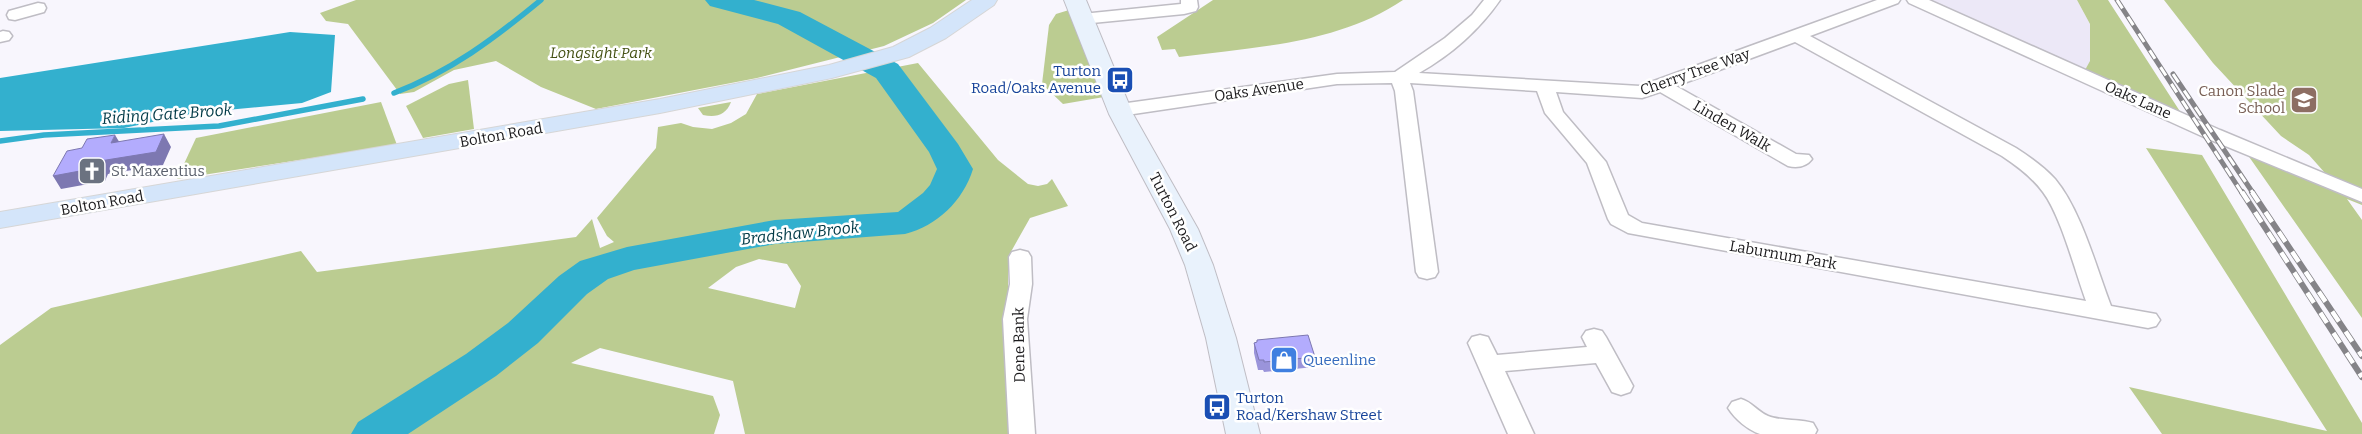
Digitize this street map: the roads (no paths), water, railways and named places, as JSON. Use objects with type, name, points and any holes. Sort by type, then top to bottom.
[{"type":"main road","name":"Bolton Road","points":[[0,220],[660,106],[832,71],[901,52],[938,33],[986,0]]},
{"type":"main road","name":"Turton Road","points":[[1079,9],[1120,110],[1184,229],[1199,265],[1221,338],[1243,434]]},
{"type":"street","name":"Oaks Avenue","points":[[1120,110],[1336,79],[1399,76],[1420,65],[1451,42],[1478,19],[1492,0]]},
{"type":"street","name":"Cherry Tree Way","points":[[1399,76],[1632,93],[1642,92],[1892,0]]},
{"type":"street","name":"Oaks Lane","points":[[1915,0],[2227,140],[2362,196]]},
{"type":"street","points":[[1079,9],[1189,3]]},
{"type":"street","points":[[15,15],[39,8]]},
{"type":"street","points":[[1796,36],[2009,152],[2045,179],[2056,193],[2063,208],[2100,312]]},
{"type":"street","points":[[1399,76],[1404,91],[1427,272]]},
{"type":"street","name":"Linden Walk","points":[[1662,85],[1794,162],[1802,159]]},
{"type":"street","name":"Laburnum Park","points":[[1544,87],[1554,113],[1596,162],[1616,213],[1626,225],[2148,320]]},
{"type":"street","name":"Dene Bank","points":[[1020,257],[1021,284],[1016,319],[1022,434]]},
{"type":"street","points":[[1521,434],[1485,354],[1599,346],[1621,386]]},
{"type":"street","points":[[1741,408],[1760,429],[1804,430]]},
{"type":"water","points":[[290,32],[335,35],[331,92],[302,103],[195,113],[124,128],[0,131],[0,78]]},
{"type":"waterway","name":"Riding Gate Brook","points":[[394,93],[415,85],[471,53],[507,28],[541,0]]},
{"type":"waterway","name":"Bradshaw Brook","points":[[374,434],[481,365],[523,333],[573,285],[594,270],[627,259],[775,232],[905,223],[929,208],[943,194],[955,169],[946,151],[887,71],[789,18],[720,0]]},
{"type":"waterway","name":"Riding Gate Brook","points":[[0,141],[44,135],[219,126],[363,99]]},
{"type":"railway","points":[[2117,0],[2242,193]]},
{"type":"railway","points":[[2173,74],[2253,193]]},
{"type":"railway","points":[[2242,192],[2362,377]]},
{"type":"railway","points":[[2252,192],[2362,356]]},
{"type":"place","name":"Turton Road/Oaks Avenue","points":[[1120,80]]},
{"type":"place","name":"Canon Slade School","points":[[2304,100]]},
{"type":"place","name":"St. Maxentius","points":[[92,171]]},
{"type":"place","name":"Queenline","points":[[1284,360]]},
{"type":"place","name":"Turton Road/Kershaw Street","points":[[1217,407]]},
{"type":"park label","name":"Longsight Park","points":[[601,53]]}]
